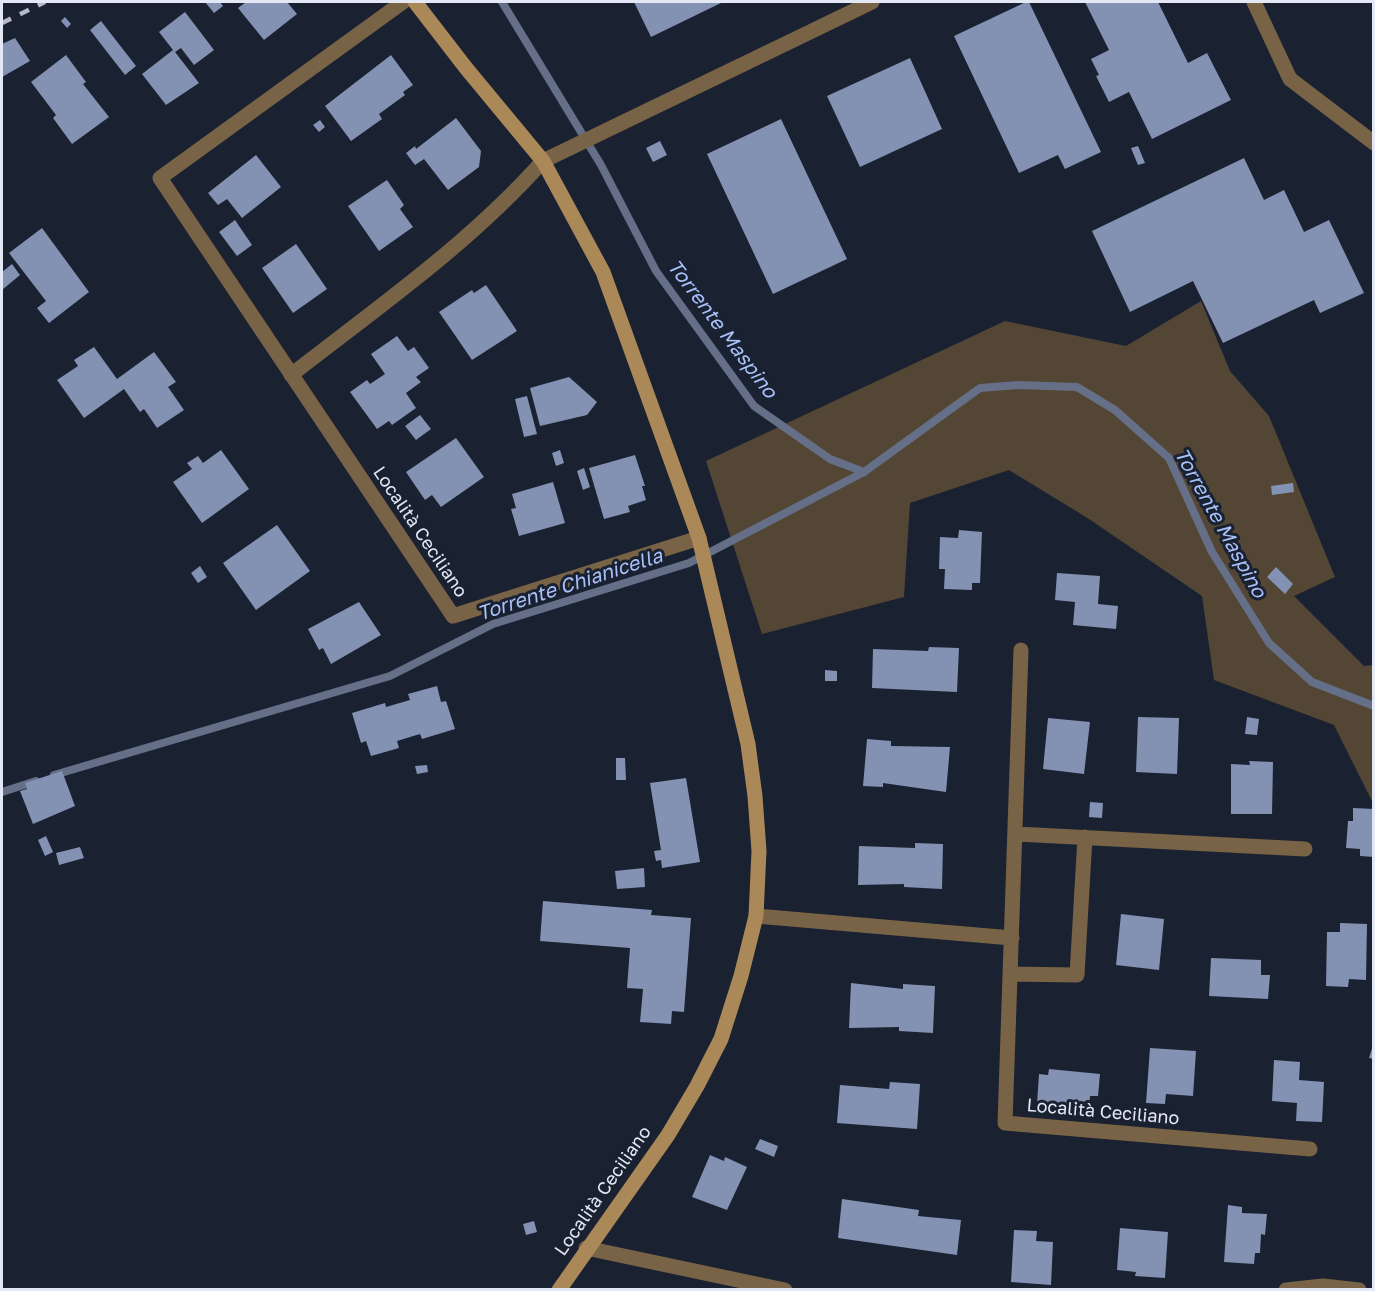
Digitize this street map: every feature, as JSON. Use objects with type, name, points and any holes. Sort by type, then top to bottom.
[{"type":"street","name":"Località Ceciliano","points":[[403,2],[160,178],[453,616],[699,538]]},
{"type":"street","name":"Località Ceciliano","points":[[415,2],[543,161],[588,240],[608,282],[699,538],[752,771],[759,851],[756,916],[741,976],[721,1040],[697,1086],[630,1191],[586,1248],[559,1290]]},
{"type":"street","points":[[291,375],[457,246],[520,187],[543,161],[872,2]]},
{"type":"street","points":[[1254,2],[1290,79],[1374,143]]},
{"type":"street","name":"Località Ceciliano","points":[[1021,650],[1017,834],[1005,1123],[1310,1149]]},
{"type":"street","points":[[1017,834],[1305,849]]},
{"type":"street","points":[[1010,974],[1077,975],[1085,837]]},
{"type":"street","points":[[756,916],[1012,938]]},
{"type":"street","points":[[586,1248],[785,1290]]},
{"type":"street","points":[[1286,1290],[1323,1286],[1359,1290]]},
{"type":"shaded area","points":[[1201,301],[1230,371],[1269,416],[1335,577],[1294,596],[1364,666],[1373,665],[1373,803],[1334,725],[1214,680],[1202,596],[1089,519],[1009,470],[910,503],[904,597],[762,634],[706,461],[1005,321],[1126,346]]},
{"type":"building","points":[[205,2],[220,2],[223,6],[214,13]]},
{"type":"building","points":[[246,2],[287,2],[297,14],[264,40],[238,8]]},
{"type":"building","points":[[634,2],[723,2],[651,37]]},
{"type":"building","points":[[1029,2],[1101,152],[1065,169],[1058,155],[1019,173],[954,36]]},
{"type":"building","points":[[1085,2],[1158,2],[1188,63],[1207,53],[1231,100],[1152,139],[1129,92],[1109,102],[1096,76],[1099,75],[1091,59],[1109,50]]},
{"type":"building","points":[[185,12],[214,50],[194,65],[181,48],[175,52],[199,83],[166,105],[142,74],[173,50],[159,32]]},
{"type":"building","points":[[65,17],[71,24],[67,28],[61,21]]},
{"type":"building","points":[[101,21],[136,66],[125,75],[90,30]]},
{"type":"building","points":[[15,38],[30,61],[2,77],[2,44]]},
{"type":"building","points":[[66,55],[86,82],[83,84],[109,117],[72,144],[53,118],[56,115],[31,82]]},
{"type":"building","points":[[391,55],[413,85],[403,92],[405,95],[379,114],[382,119],[351,141],[325,106]]},
{"type":"building","points":[[910,58],[942,129],[860,167],[827,96]]},
{"type":"building","points":[[456,118],[481,151],[479,167],[448,190],[424,159],[415,165],[406,153],[415,146],[416,149]]},
{"type":"building","points":[[781,119],[847,259],[773,294],[707,154]]},
{"type":"building","points":[[320,120],[325,127],[319,132],[313,125]]},
{"type":"building","points":[[660,141],[667,155],[653,162],[646,148]]},
{"type":"building","points":[[1138,146],[1145,163],[1138,165],[1131,148]]},
{"type":"building","points":[[256,155],[281,187],[242,218],[227,199],[218,205],[208,193]]},
{"type":"building","points":[[1244,158],[1264,200],[1284,190],[1304,232],[1329,220],[1364,293],[1320,313],[1314,300],[1223,343],[1193,281],[1130,312],[1092,231]]},
{"type":"building","points":[[387,180],[404,205],[400,209],[413,227],[379,251],[348,206]]},
{"type":"building","points":[[235,220],[252,245],[237,256],[219,232]]},
{"type":"building","points":[[42,228],[89,292],[49,323],[37,308],[46,301],[9,253]]},
{"type":"building","points":[[296,244],[327,289],[293,313],[262,268]]},
{"type":"building","points":[[12,264],[20,275],[2,290],[2,272]]},
{"type":"building","points":[[486,285],[517,331],[472,360],[439,312],[472,290],[474,293]]},
{"type":"building","points":[[397,336],[408,351],[414,347],[429,368],[416,377],[421,382],[406,393],[416,408],[392,425],[389,421],[377,429],[350,392],[367,380],[370,384],[385,374],[371,354]]},
{"type":"building","points":[[94,347],[117,379],[154,352],[176,382],[168,387],[184,410],[157,428],[144,409],[140,412],[124,389],[84,418],[57,380],[78,366],[74,360]]},
{"type":"building","points":[[569,377],[597,402],[587,415],[540,426],[530,388]]},
{"type":"building","points":[[527,396],[537,434],[524,437],[515,399]]},
{"type":"building","points":[[420,415],[431,429],[416,440],[405,426]]},
{"type":"building","points":[[456,438],[484,477],[441,507],[432,495],[425,500],[406,472]]},
{"type":"building","points":[[221,450],[249,489],[202,523],[173,482],[192,469],[187,463],[198,456],[203,463]]},
{"type":"building","points":[[560,450],[564,463],[556,466],[552,453]]},
{"type":"building","points":[[635,455],[645,486],[642,486],[646,500],[628,506],[630,512],[604,519],[589,468]]},
{"type":"building","points":[[584,468],[590,487],[583,490],[577,471]]},
{"type":"building","points":[[553,482],[565,523],[519,536],[511,509],[516,508],[512,494]]},
{"type":"building","points":[[1293,483],[1294,492],[1272,495],[1271,486]]},
{"type":"building","points":[[277,525],[310,571],[256,610],[223,563]]},
{"type":"building","points":[[959,530],[982,532],[980,583],[972,583],[972,590],[944,589],[945,569],[939,569],[940,537],[958,538]]},
{"type":"building","points":[[200,566],[207,577],[198,583],[191,573]]},
{"type":"building","points":[[1276,567],[1293,584],[1285,594],[1267,577]]},
{"type":"building","points":[[1057,573],[1100,576],[1098,604],[1118,606],[1116,629],[1073,625],[1075,602],[1055,600]]},
{"type":"building","points":[[359,602],[381,635],[331,664],[323,648],[319,650],[308,629]]},
{"type":"building","points":[[929,647],[959,648],[957,692],[872,688],[873,649],[928,651]]},
{"type":"building","points":[[825,670],[837,671],[837,681],[825,681]]},
{"type":"building","points":[[437,686],[441,702],[446,701],[455,729],[422,739],[420,734],[397,741],[399,748],[371,756],[366,741],[361,743],[352,713],[385,703],[386,707],[410,700],[408,694]]},
{"type":"building","points":[[1138,717],[1179,718],[1177,774],[1136,772]]},
{"type":"building","points":[[1247,717],[1259,719],[1257,735],[1245,734]]},
{"type":"building","points":[[1048,718],[1090,722],[1084,774],[1043,769]]},
{"type":"building","points":[[867,739],[891,741],[891,746],[950,747],[946,792],[883,783],[883,787],[863,786]]},
{"type":"building","points":[[616,758],[625,758],[626,780],[616,780]]},
{"type":"building","points":[[1249,761],[1273,762],[1272,814],[1231,814],[1231,764],[1250,765]]},
{"type":"building","points":[[427,765],[428,772],[417,774],[415,766]]},
{"type":"building","points":[[62,771],[75,806],[33,824],[20,791],[27,789],[25,783]]},
{"type":"building","points":[[686,778],[700,862],[662,868],[661,860],[656,861],[654,851],[661,850],[650,783]]},
{"type":"building","points":[[1090,802],[1103,803],[1102,818],[1089,817]]},
{"type":"building","points":[[1353,808],[1374,809],[1374,857],[1360,856],[1360,849],[1346,848],[1348,821],[1353,821]]},
{"type":"building","points":[[46,836],[53,852],[45,856],[38,840]]},
{"type":"building","points":[[915,843],[943,844],[942,889],[904,887],[904,884],[858,885],[859,846],[915,848]]},
{"type":"building","points":[[80,847],[84,858],[59,865],[56,853]]},
{"type":"building","points":[[644,868],[645,887],[617,889],[615,871]]},
{"type":"building","points":[[543,901],[652,910],[651,915],[691,918],[684,1012],[672,1011],[671,1024],[640,1022],[643,989],[627,988],[630,948],[540,941]]},
{"type":"building","points":[[1121,914],[1164,919],[1159,970],[1116,965]]},
{"type":"building","points":[[1340,923],[1367,924],[1366,980],[1349,979],[1348,987],[1326,986],[1327,932],[1340,932]]},
{"type":"building","points":[[1211,958],[1261,960],[1261,975],[1270,975],[1268,999],[1209,996]]},
{"type":"building","points":[[851,983],[903,989],[903,984],[935,986],[933,1033],[899,1031],[899,1027],[849,1028]]},
{"type":"building","points":[[1374,1045],[1374,1059],[1369,1058]]},
{"type":"building","points":[[1150,1048],[1196,1051],[1193,1096],[1166,1094],[1165,1104],[1146,1103]]},
{"type":"building","points":[[1274,1060],[1300,1062],[1299,1080],[1324,1082],[1322,1122],[1296,1121],[1297,1103],[1272,1101]]},
{"type":"building","points":[[1049,1069],[1100,1074],[1098,1096],[1090,1096],[1089,1112],[1057,1110],[1058,1105],[1037,1104],[1039,1074],[1048,1075]]},
{"type":"building","points":[[890,1082],[920,1084],[917,1129],[837,1123],[840,1085],[889,1089]]},
{"type":"building","points":[[760,1139],[778,1146],[774,1157],[755,1149]]},
{"type":"building","points":[[710,1155],[724,1161],[725,1157],[747,1167],[727,1210],[692,1197]]},
{"type":"building","points":[[842,1199],[919,1210],[918,1216],[961,1220],[957,1255],[838,1238]]},
{"type":"building","points":[[1228,1205],[1242,1207],[1242,1213],[1267,1214],[1265,1235],[1261,1234],[1260,1253],[1255,1253],[1254,1264],[1224,1262]]},
{"type":"building","points":[[534,1221],[537,1232],[526,1235],[523,1224]]},
{"type":"building","points":[[1120,1228],[1168,1232],[1165,1278],[1135,1276],[1136,1272],[1117,1270]]},
{"type":"building","points":[[1014,1230],[1037,1231],[1036,1241],[1053,1242],[1051,1285],[1011,1282]]},
{"type":"waterway","name":"Torrente Maspino","points":[[502,2],[601,165],[656,271],[754,406],[830,459],[864,472]]},
{"type":"waterway","name":"Torrente Chianicella","points":[[54,775],[390,676],[493,624],[689,563],[864,472],[980,388],[1018,385],[1077,387],[1115,410],[1169,458],[1212,552],[1269,643],[1312,682],[1374,706]]},
{"type":"waterway","name":"Torrente Chianicella","points":[[2,792],[36,781]]},
{"type":"railway","points":[[2,23],[45,2]]}]
